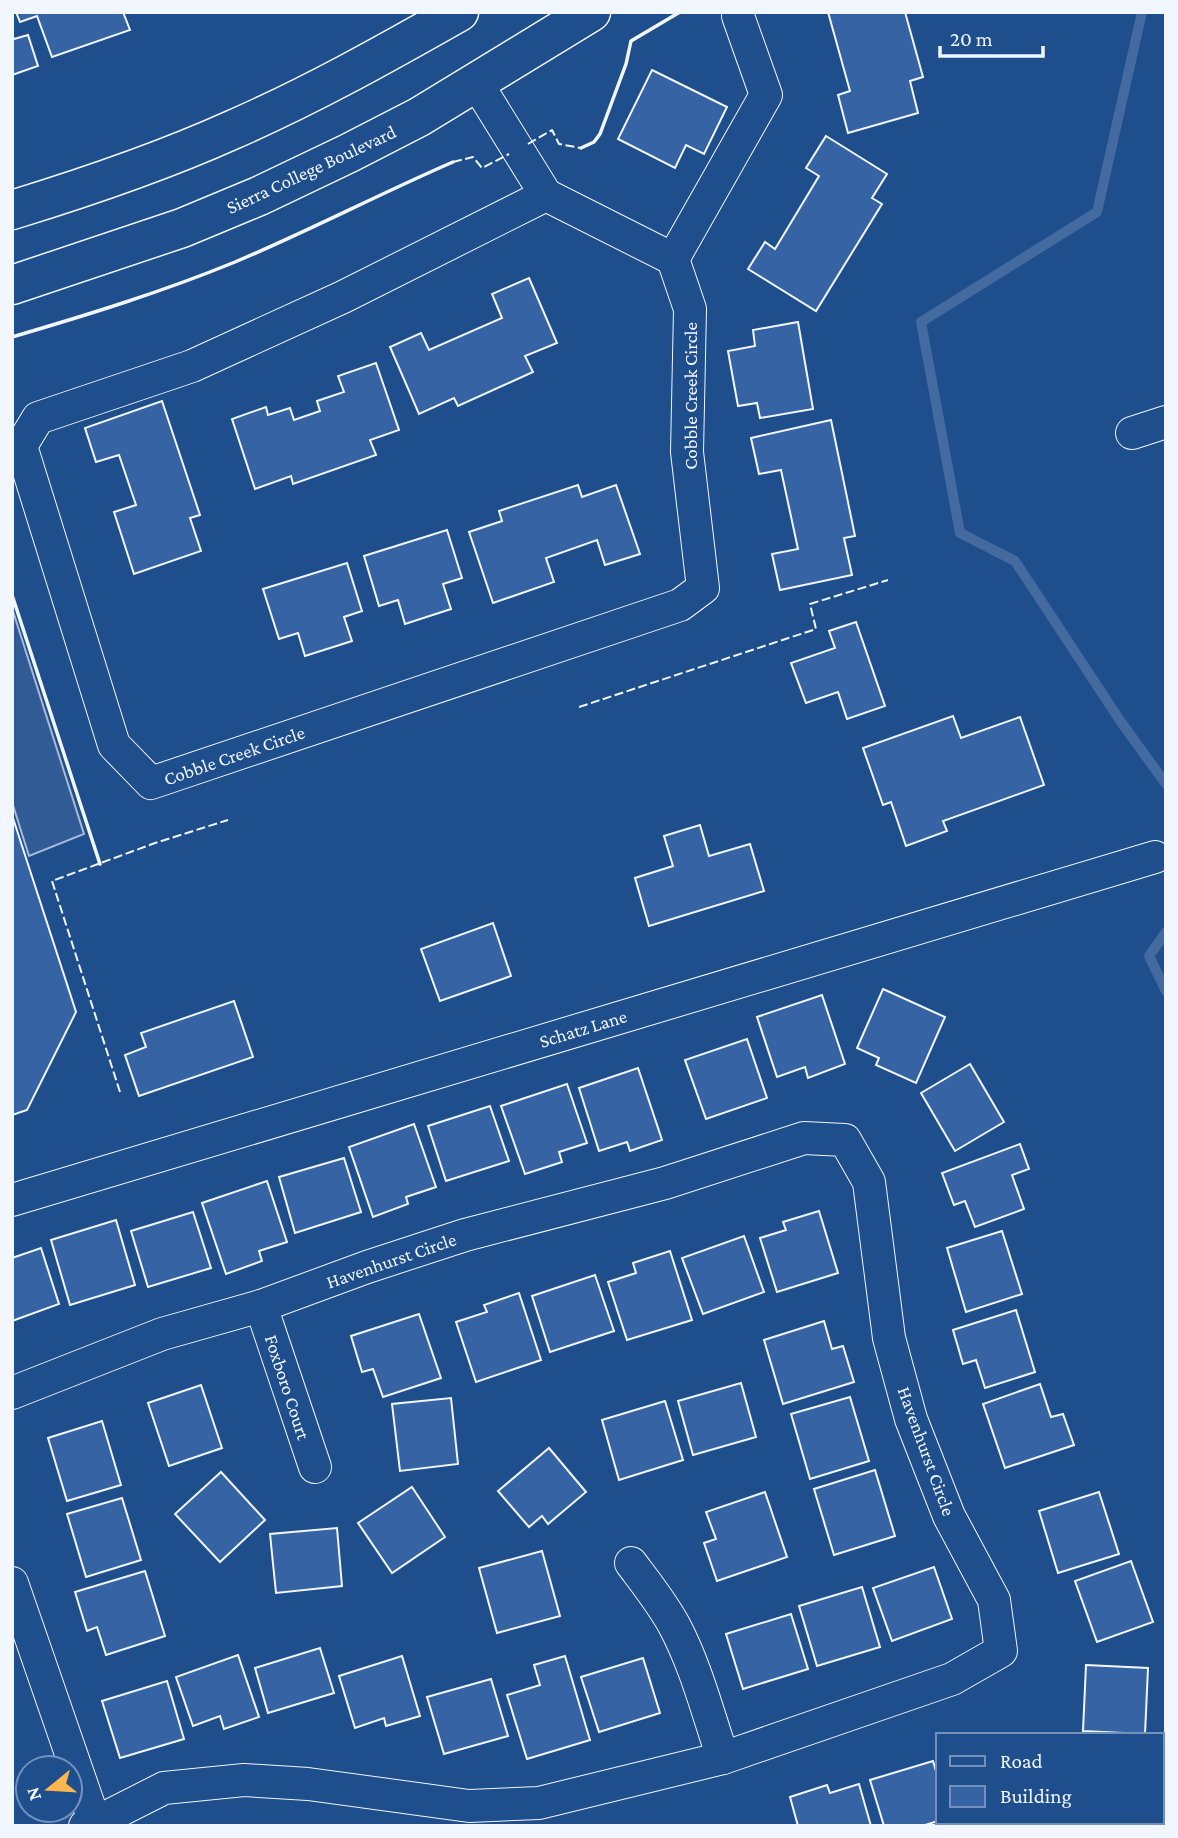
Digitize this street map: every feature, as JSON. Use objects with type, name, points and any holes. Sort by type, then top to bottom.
[{"type":"main road","name":"Sierra College Boulevard","points":[[12,285],[171,232],[259,196],[408,123],[591,12]]},
{"type":"main road","points":[[12,210],[70,193],[233,130],[318,89],[449,15]]},
{"type":"street","points":[[476,82],[546,195],[673,260],[766,95],[738,16]]},
{"type":"street","name":"Cobble Creek Circle","points":[[546,195],[343,297],[192,366],[38,418],[21,446],[37,498],[114,745],[151,783],[680,605],[703,588],[687,452],[690,309],[673,260]]},
{"type":"street","points":[[1132,433],[1166,422]]},
{"type":"street","name":"Schatz Lane","points":[[12,1200],[1154,857]]},
{"type":"street","name":"Havenhurst Circle","points":[[12,1393],[162,1334],[261,1306],[465,1235],[665,1183],[804,1138],[845,1140],[869,1182],[889,1338],[911,1419],[949,1516],[994,1600],[1001,1651],[952,1679],[723,1758],[539,1803],[469,1806],[308,1784],[244,1780],[164,1788],[92,1825],[12,1583]]},
{"type":"street","name":"Foxboro Court","points":[[261,1306],[315,1467]]},
{"type":"street","points":[[631,1563],[674,1626],[690,1661],[723,1758]]},
{"type":"shaded area","points":[[12,608],[84,834],[29,856],[12,802]]},
{"type":"building","points":[[16,12],[123,12],[130,30],[52,57],[37,16],[20,22]]},
{"type":"building","points":[[828,12],[905,12],[923,77],[910,81],[918,113],[848,133],[838,95],[850,91]]},
{"type":"building","points":[[12,35],[14,39],[28,35],[38,66],[12,75]]},
{"type":"building","points":[[652,70],[727,107],[704,154],[686,145],[675,168],[618,139]]},
{"type":"building","points":[[826,136],[887,174],[872,198],[882,204],[816,311],[748,269],[765,242],[775,249],[819,176],[806,168]]},
{"type":"building","points":[[529,278],[557,343],[525,356],[533,372],[458,406],[454,398],[419,414],[390,347],[421,333],[429,350],[502,318],[492,294]]},
{"type":"building","points":[[798,322],[813,409],[760,418],[757,403],[738,406],[728,351],[755,346],[753,330]]},
{"type":"building","points":[[376,363],[399,430],[370,440],[376,455],[293,484],[291,476],[255,489],[232,419],[266,407],[268,415],[290,408],[294,420],[320,411],[317,401],[344,392],[338,376]]},
{"type":"building","points":[[162,401],[200,515],[190,518],[201,551],[134,574],[114,512],[136,505],[119,455],[96,462],[85,428]]},
{"type":"building","points":[[831,420],[855,536],[844,538],[852,575],[780,590],[772,554],[798,549],[781,470],[759,474],[751,438]]},
{"type":"building","points":[[578,485],[582,497],[616,485],[640,554],[605,565],[597,540],[546,558],[554,582],[493,603],[469,532],[502,521],[499,511]]},
{"type":"building","points":[[447,530],[462,578],[443,584],[451,609],[405,624],[398,600],[379,606],[364,556]]},
{"type":"building","points":[[347,563],[362,611],[344,617],[352,641],[305,656],[298,633],[279,639],[263,589]]},
{"type":"building","points":[[856,622],[885,706],[847,719],[838,692],[806,703],[791,663],[835,648],[829,631]]},
{"type":"building","points":[[953,716],[961,738],[1020,717],[1044,785],[943,821],[947,831],[906,846],[891,802],[883,805],[863,748]]},
{"type":"building","points":[[12,815],[76,1012],[27,1110],[12,1115]]},
{"type":"building","points":[[700,825],[709,856],[750,844],[764,891],[649,926],[635,878],[673,866],[664,836]]},
{"type":"building","points":[[493,923],[511,976],[440,1001],[421,949]]},
{"type":"building","points":[[883,989],[945,1017],[916,1083],[876,1065],[879,1058],[857,1048]]},
{"type":"building","points":[[822,995],[845,1064],[808,1078],[805,1067],[777,1077],[757,1017]]},
{"type":"building","points":[[234,1001],[253,1057],[139,1096],[125,1055],[146,1047],[141,1033]]},
{"type":"building","points":[[747,1039],[767,1098],[706,1119],[685,1060]]},
{"type":"building","points":[[970,1064],[1004,1122],[955,1151],[921,1093]]},
{"type":"building","points":[[638,1068],[662,1140],[630,1151],[627,1142],[599,1151],[579,1088]]},
{"type":"building","points":[[567,1084],[587,1143],[559,1152],[562,1162],[525,1174],[501,1106]]},
{"type":"building","points":[[490,1106],[509,1161],[446,1181],[428,1126]]},
{"type":"building","points":[[414,1124],[436,1187],[406,1197],[408,1204],[373,1217],[349,1147]]},
{"type":"building","points":[[1020,1144],[1029,1169],[1012,1175],[1024,1209],[975,1227],[965,1201],[954,1205],[942,1173]]},
{"type":"building","points":[[344,1158],[361,1212],[295,1233],[279,1177]]},
{"type":"building","points":[[267,1181],[287,1242],[259,1251],[262,1261],[226,1274],[202,1203]]},
{"type":"building","points":[[819,1211],[838,1273],[777,1292],[760,1238],[786,1230],[783,1222]]},
{"type":"building","points":[[193,1212],[211,1268],[148,1287],[131,1231]]},
{"type":"building","points":[[116,1220],[135,1285],[70,1305],[51,1240]]},
{"type":"building","points":[[1002,1231],[1022,1294],[966,1312],[947,1248]]},
{"type":"building","points":[[744,1236],[764,1292],[703,1314],[682,1258]]},
{"type":"building","points":[[41,1248],[59,1304],[12,1321],[12,1258]]},
{"type":"building","points":[[670,1251],[692,1320],[627,1340],[608,1282],[636,1273],[633,1263]]},
{"type":"building","points":[[595,1275],[614,1331],[550,1352],[532,1296]]},
{"type":"building","points":[[519,1293],[541,1360],[476,1382],[456,1322],[487,1312],[484,1305]]},
{"type":"building","points":[[1016,1310],[1035,1372],[985,1388],[976,1360],[963,1364],[953,1330]]},
{"type":"building","points":[[419,1314],[441,1378],[383,1397],[373,1369],[362,1372],[351,1336]]},
{"type":"building","points":[[824,1321],[832,1349],[843,1346],[854,1382],[783,1404],[764,1340]]},
{"type":"building","points":[[741,1383],[756,1437],[693,1455],[678,1401]]},
{"type":"building","points":[[1040,1384],[1051,1417],[1063,1414],[1074,1445],[1005,1468],[983,1404]]},
{"type":"building","points":[[201,1385],[222,1448],[169,1466],[148,1403]]},
{"type":"building","points":[[850,1397],[869,1461],[810,1479],[791,1414]]},
{"type":"building","points":[[451,1398],[458,1464],[400,1471],[392,1404]]},
{"type":"building","points":[[665,1401],[683,1460],[619,1480],[602,1420]]},
{"type":"building","points":[[102,1421],[121,1485],[67,1501],[48,1438]]},
{"type":"building","points":[[549,1448],[586,1492],[548,1524],[542,1516],[529,1527],[498,1491]]},
{"type":"building","points":[[875,1470],[895,1536],[834,1555],[814,1489]]},
{"type":"building","points":[[221,1472],[265,1520],[220,1562],[175,1514]]},
{"type":"building","points":[[412,1487],[445,1537],[392,1573],[358,1523]]},
{"type":"building","points":[[765,1492],[787,1557],[717,1581],[704,1543],[716,1539],[706,1512]]},
{"type":"building","points":[[1099,1492],[1119,1554],[1058,1573],[1039,1511]]},
{"type":"building","points":[[122,1498],[141,1560],[86,1577],[67,1514]]},
{"type":"building","points":[[337,1528],[342,1586],[276,1593],[270,1534]]},
{"type":"building","points":[[542,1551],[560,1616],[497,1633],[479,1568]]},
{"type":"building","points":[[1131,1561],[1153,1622],[1097,1642],[1075,1581]]},
{"type":"building","points":[[934,1567],[952,1619],[892,1641],[873,1588]]},
{"type":"building","points":[[145,1571],[165,1636],[106,1655],[97,1627],[87,1631],[75,1592]]},
{"type":"building","points":[[862,1587],[880,1647],[817,1666],[799,1606]]},
{"type":"building","points":[[791,1614],[808,1669],[743,1689],[726,1634]]},
{"type":"building","points":[[320,1648],[334,1693],[268,1713],[255,1668]]},
{"type":"building","points":[[238,1655],[259,1717],[224,1729],[220,1716],[193,1726],[176,1677]]},
{"type":"building","points":[[402,1656],[420,1716],[386,1726],[384,1718],[355,1728],[339,1676]]},
{"type":"building","points":[[565,1656],[590,1740],[527,1759],[507,1695],[540,1685],[534,1665]]},
{"type":"building","points":[[643,1658],[660,1713],[599,1732],[581,1677]]},
{"type":"building","points":[[1086,1665],[1148,1668],[1145,1733],[1083,1731]]},
{"type":"building","points":[[491,1679],[508,1736],[444,1754],[427,1697]]},
{"type":"building","points":[[167,1681],[184,1739],[120,1758],[102,1701]]},
{"type":"building","points":[[933,1761],[936,1771],[936,1822],[922,1826],[884,1826],[870,1780]]},
{"type":"building","points":[[859,1784],[871,1826],[798,1826],[790,1797],[827,1785],[830,1793]]},
{"type":"waterway","points":[[1142,12],[1097,212],[921,322],[960,533],[1015,561],[1121,722],[1166,784]]},
{"type":"waterway","points":[[1166,932],[1149,956],[1166,991]]},
{"type":"fence","points":[[528,144],[552,130],[559,144],[581,148]]},
{"type":"fence","points":[[453,162],[473,157],[482,168],[509,154]]},
{"type":"fence","points":[[579,707],[816,629],[810,604],[888,580]]},
{"type":"fence","points":[[120,1092],[52,881],[155,843],[228,820]]},
{"type":"wall","points":[[581,148],[594,142],[600,134],[626,64],[631,41],[680,12]]},
{"type":"wall","points":[[12,337],[208,273],[453,162]]},
{"type":"wall","points":[[12,595],[100,864]]}]
